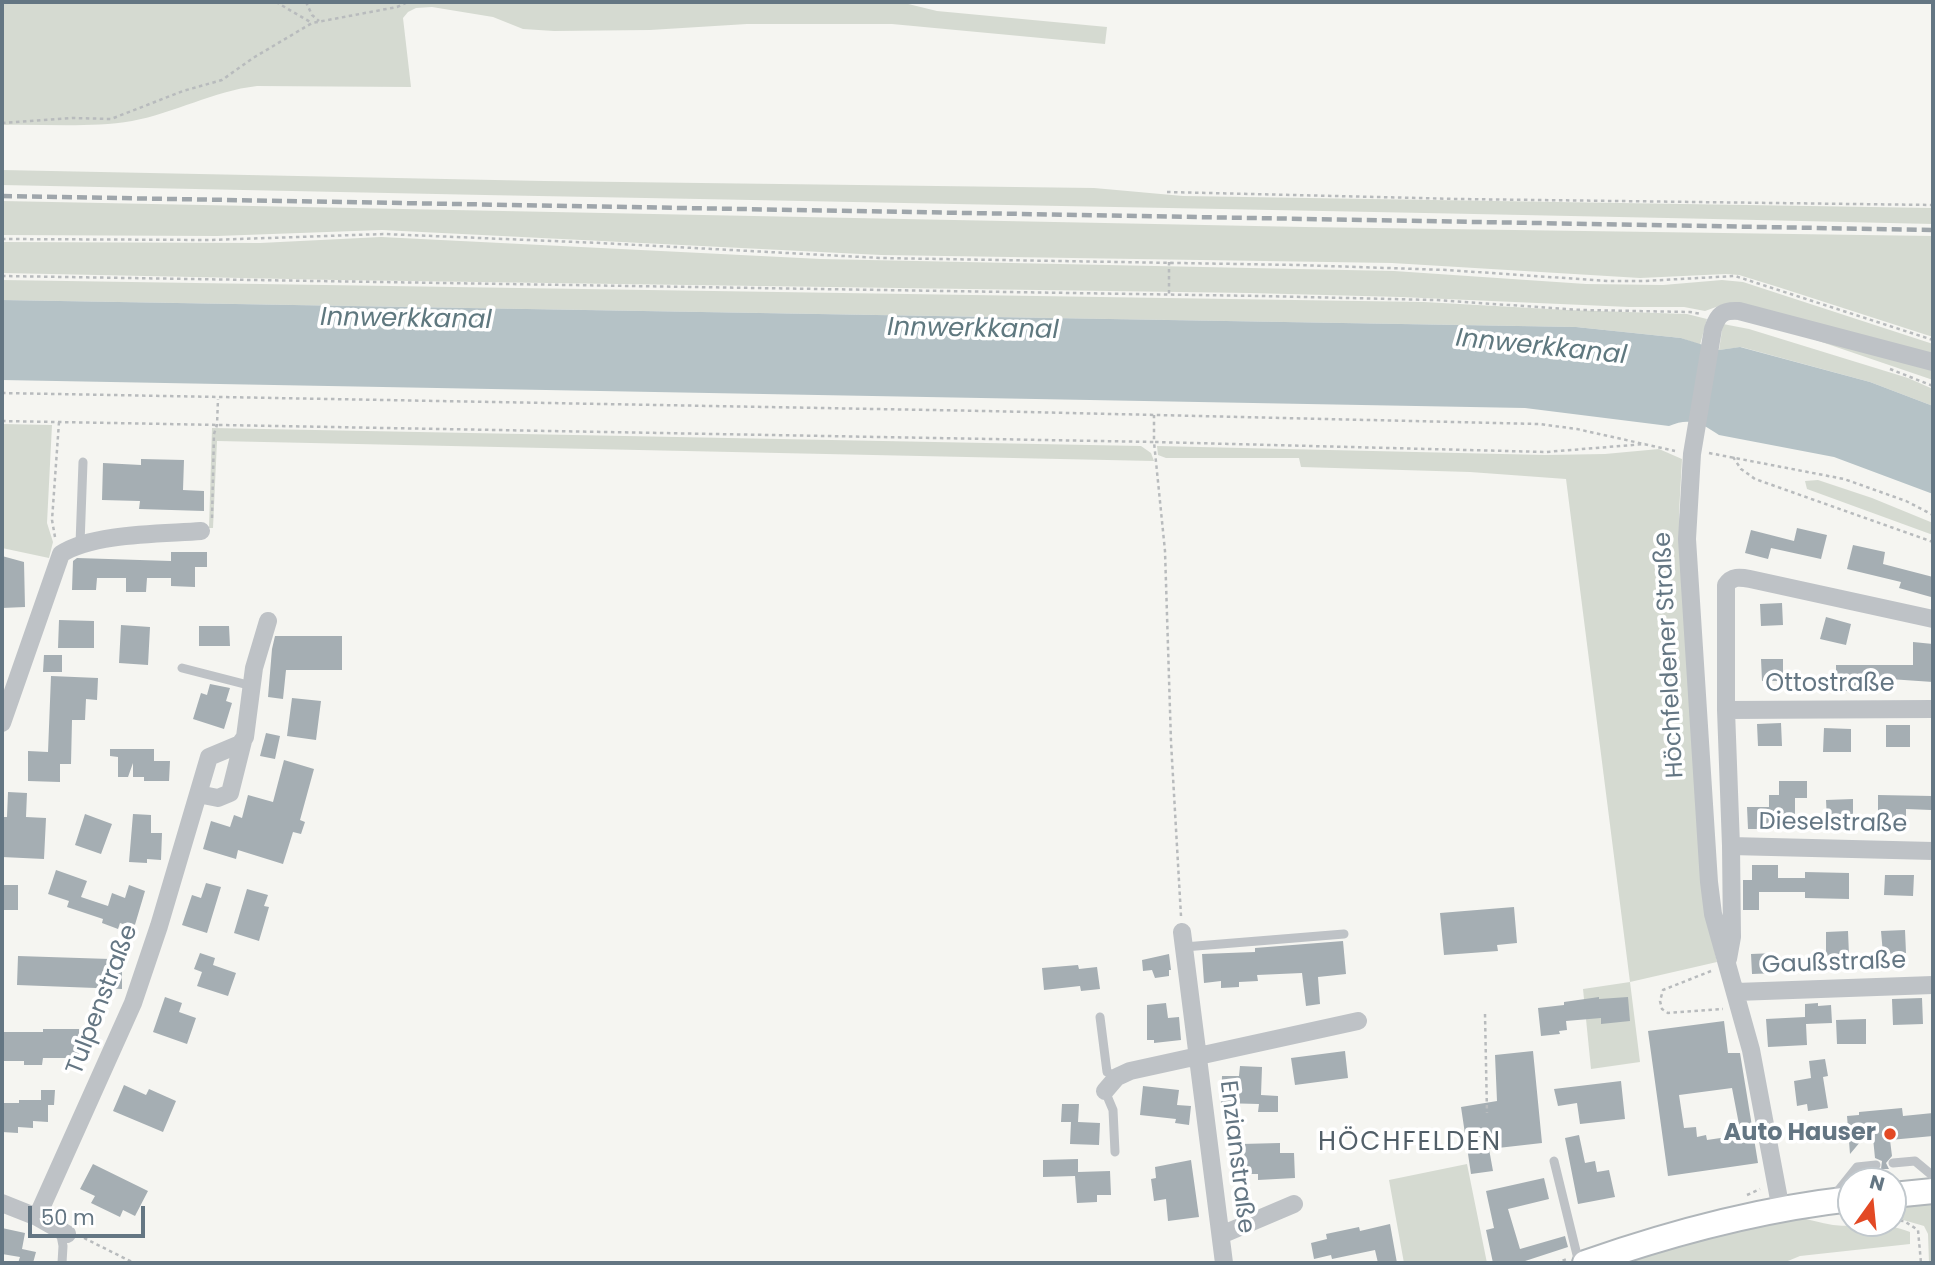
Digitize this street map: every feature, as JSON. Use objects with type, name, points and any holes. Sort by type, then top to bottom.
[{"type":"street","points":[[1715,323],[1722,313],[1739,311],[1933,362]]},
{"type":"street","name":"Höchfeldener Straße","points":[[1715,323],[1693,448],[1687,539],[1705,835],[1713,914],[1751,1050],[1781,1210]]},
{"type":"street","points":[[2,723],[61,554],[80,544],[94,541],[201,531]]},
{"type":"street","points":[[1727,966],[1732,937],[1724,593],[1726,585],[1730,579],[1750,579],[1933,619]]},
{"type":"street","points":[[198,794],[218,798],[230,793],[243,741],[258,650],[268,621]]},
{"type":"street","name":"Ottostraße","points":[[1726,710],[1933,709]]},
{"type":"street","name":"Tulpenstraße","points":[[37,1217],[146,966],[209,757],[243,741]]},
{"type":"street","name":"Dieselstraße","points":[[1731,846],[1933,851]]},
{"type":"street","name":"Enzianstraße","points":[[1183,939],[1224,1263]]},
{"type":"street","name":"Gaußstraße","points":[[1738,1000],[1933,985]]},
{"type":"street","name":"Enzianstraße","points":[[1117,1077],[1130,1071],[1358,1021]]},
{"type":"street","points":[[1105,1091],[1117,1077]]},
{"type":"street","points":[[1907,1194],[1933,1191]]},
{"type":"street","points":[[1585,1263],[1690,1230],[1837,1201]]},
{"type":"street","points":[[2,1203],[37,1217],[64,1232]]},
{"type":"street","points":[[1220,1235],[1294,1204]]},
{"type":"lane","points":[[80,544],[83,462]]},
{"type":"lane","points":[[182,668],[252,686]]},
{"type":"lane","points":[[1183,939],[1344,934]]},
{"type":"lane","points":[[1100,1017],[1107,1072],[1117,1077]]},
{"type":"lane","points":[[1105,1091],[1114,1110],[1115,1152]]},
{"type":"lane","points":[[1554,1161],[1579,1263]]},
{"type":"lane","points":[[1893,1163],[1915,1161],[1933,1176]]},
{"type":"lane","points":[[1857,1167],[1876,1165]]},
{"type":"lane","points":[[62,1263],[64,1232]]},
{"type":"path","points":[[276,2],[312,23]]},
{"type":"path","points":[[306,2],[312,15],[319,21]]},
{"type":"path","points":[[2,123],[72,118],[111,119],[183,91],[222,80],[312,23],[397,7],[408,2]]},
{"type":"path","points":[[1167,192],[1445,199],[1933,205]]},
{"type":"path","points":[[2,239],[210,240],[384,234],[881,258],[1169,262],[1447,270],[1608,281],[1735,276],[1933,341]]},
{"type":"path","points":[[1169,262],[1169,295]]},
{"type":"path","points":[[2,276],[1435,300],[1582,310],[1690,312],[1715,323]]},
{"type":"path","points":[[2,393],[1154,414],[1539,424],[1649,444],[1693,448],[1843,479],[1906,501],[1933,514]]},
{"type":"path","points":[[201,531],[212,519],[214,434],[218,398]]},
{"type":"path","points":[[1154,414],[1154,442],[1165,551],[1171,743],[1183,939]]},
{"type":"path","points":[[2,421],[1154,442],[1546,452],[1649,444]]},
{"type":"path","points":[[59,422],[52,520],[61,554]]},
{"type":"path","points":[[1732,457],[1741,469],[1755,479],[1933,542]]},
{"type":"path","points":[[1727,966],[1663,990],[1660,1001],[1662,1009],[1668,1013],[1738,1000]]},
{"type":"path","points":[[1485,1014],[1487,1113]]},
{"type":"path","points":[[1907,1223],[1918,1230],[1921,1263]]},
{"type":"path","points":[[64,1232],[77,1234],[134,1263]]},
{"type":"shaded area","points":[[2,2],[900,2],[937,11],[1107,27],[1105,44],[892,24],[747,24],[650,30],[554,31],[523,29],[493,17],[432,7],[416,8],[403,18],[411,87],[257,86],[225,92],[132,121],[83,125],[2,125]]},
{"type":"shaded area","points":[[2,170],[1094,188],[1183,196],[1933,208],[1933,224],[2,185]]},
{"type":"shaded area","points":[[2,201],[1305,227],[1933,236],[1933,337],[1739,275],[1726,274],[1640,278],[1392,263],[881,255],[382,230],[217,236],[2,235]]},
{"type":"shaded area","points":[[381,237],[821,259],[1394,271],[1586,284],[1663,285],[1722,280],[1743,282],[1933,344],[1933,356],[1727,303],[1705,311],[1684,307],[1250,293],[2,273],[2,242],[260,243]]},
{"type":"shaded area","points":[[2,280],[1424,302],[1687,314],[1707,319],[1700,345],[1681,338],[1576,327],[2,300]]},
{"type":"shaded area","points":[[1723,324],[1749,329],[1908,378],[1933,389],[1933,406],[1870,382],[1741,347],[1719,350]]},
{"type":"shaded area","points":[[1798,334],[1933,368],[1933,380]]},
{"type":"shaded area","points":[[2,424],[52,425],[47,523],[53,542],[49,558],[2,548]]},
{"type":"shaded area","points":[[212,428],[1141,446],[1151,453],[1154,461],[217,441],[213,528],[209,528]]},
{"type":"shaded area","points":[[1157,446],[1545,455],[1605,454],[1659,449],[1682,459],[1679,513],[1704,904],[1717,962],[1630,982],[1566,479],[1470,472],[1301,467],[1299,458],[1166,458],[1158,455]]},
{"type":"shaded area","points":[[1818,480],[1933,523],[1933,535],[1807,489],[1805,481]]},
{"type":"shaded area","points":[[1630,982],[1640,1062],[1591,1069],[1583,989]]},
{"type":"shaded area","points":[[1467,1164],[1487,1263],[1404,1263],[1389,1180]]},
{"type":"shaded area","points":[[1933,1201],[1933,1263],[1929,1263],[1928,1234],[1924,1226],[1907,1221],[1907,1204]]},
{"type":"shaded area","points":[[1795,1217],[1837,1225],[1837,1237],[1907,1237],[1907,1231],[1910,1232],[1910,1244],[1800,1256],[1783,1263],[1615,1263],[1704,1235]]},
{"type":"water","name":"Innwerkkanal","points":[[2,300],[1576,327],[1681,338],[1719,350],[1740,347],[1870,382],[1933,406],[1933,494],[1834,457],[1719,435],[1695,423],[1683,422],[1669,426],[1525,408],[2,380]]},
{"type":"building","points":[[141,459],[184,460],[183,490],[204,491],[204,511],[139,509],[140,501],[102,500],[103,463],[141,465]]},
{"type":"building","points":[[1797,528],[1827,535],[1821,559],[1771,548],[1768,559],[1745,553],[1751,530],[1794,541]]},
{"type":"building","points":[[1853,545],[1885,552],[1883,564],[1933,577],[1931,597],[1899,588],[1901,582],[1847,569]]},
{"type":"building","points":[[171,552],[207,552],[207,567],[195,567],[195,587],[171,586],[171,578],[147,578],[146,592],[126,592],[126,578],[97,578],[96,590],[72,590],[73,561],[77,558],[171,561]]},
{"type":"building","points":[[2,556],[24,562],[25,607],[2,608]]},
{"type":"building","points":[[1782,603],[1783,625],[1761,626],[1760,604]]},
{"type":"building","points":[[1826,617],[1851,624],[1846,645],[1820,639]]},
{"type":"building","points":[[59,620],[94,621],[94,648],[58,648]]},
{"type":"building","points":[[121,625],[150,627],[148,665],[119,663]]},
{"type":"building","points":[[199,626],[229,626],[230,646],[199,646]]},
{"type":"building","points":[[275,636],[342,636],[342,670],[286,670],[283,699],[268,697]]},
{"type":"building","points":[[1913,642],[1933,644],[1933,682],[1875,678],[1875,691],[1836,691],[1836,665],[1913,665]]},
{"type":"building","points":[[44,655],[62,655],[62,672],[43,672]]},
{"type":"building","points":[[1761,659],[1783,659],[1783,681],[1762,681]]},
{"type":"building","points":[[51,676],[98,678],[97,700],[86,699],[85,720],[72,720],[71,764],[60,764],[60,782],[28,781],[28,751],[48,752]]},
{"type":"building","points":[[210,684],[230,688],[226,701],[232,703],[224,729],[193,719],[201,693],[207,695]]},
{"type":"building","points":[[292,698],[321,701],[316,740],[287,736]]},
{"type":"building","points":[[1781,723],[1782,746],[1758,746],[1757,724]]},
{"type":"building","points":[[1886,725],[1910,725],[1910,747],[1886,747]]},
{"type":"building","points":[[1824,728],[1851,729],[1851,752],[1823,752]]},
{"type":"building","points":[[266,733],[280,736],[275,759],[260,756]]},
{"type":"building","points":[[110,749],[154,749],[154,761],[170,761],[169,781],[144,781],[144,777],[133,777],[133,763],[128,777],[118,777],[118,757],[110,756]]},
{"type":"building","points":[[284,760],[314,769],[300,820],[305,822],[301,834],[293,832],[283,864],[238,850],[236,859],[203,849],[211,821],[230,827],[234,815],[242,818],[248,795],[273,802]]},
{"type":"building","points":[[1779,781],[1807,781],[1807,798],[1795,798],[1795,824],[1769,825],[1769,829],[1748,829],[1747,807],[1769,807],[1769,795],[1779,795]]},
{"type":"building","points":[[8,792],[27,793],[26,817],[46,818],[44,859],[2,857],[2,817],[7,817]]},
{"type":"building","points":[[1878,795],[1932,796],[1931,810],[1906,809],[1906,818],[1878,818]]},
{"type":"building","points":[[1853,799],[1853,819],[1827,820],[1826,800]]},
{"type":"building","points":[[85,814],[112,824],[101,854],[75,845]]},
{"type":"building","points":[[133,814],[151,815],[151,833],[162,833],[161,860],[147,859],[147,863],[129,862]]},
{"type":"building","points":[[1752,865],[1778,865],[1778,878],[1805,878],[1805,872],[1849,873],[1849,899],[1805,898],[1805,892],[1759,892],[1759,910],[1743,910],[1743,880],[1752,880]]},
{"type":"building","points":[[56,870],[87,881],[81,897],[108,906],[112,893],[125,898],[129,885],[145,891],[134,928],[120,923],[118,929],[102,923],[103,919],[67,907],[69,901],[48,894]]},
{"type":"building","points":[[1885,875],[1914,875],[1913,896],[1884,895]]},
{"type":"building","points":[[206,883],[221,887],[207,933],[182,925],[192,895],[201,898]]},
{"type":"building","points":[[2,885],[18,885],[18,910],[2,910]]},
{"type":"building","points":[[247,889],[268,895],[264,906],[269,907],[259,941],[234,933]]},
{"type":"building","points":[[1514,907],[1517,943],[1497,945],[1498,951],[1444,955],[1440,913]]},
{"type":"building","points":[[1905,930],[1906,953],[1883,954],[1881,931]]},
{"type":"building","points":[[1848,931],[1849,955],[1826,956],[1826,932]]},
{"type":"building","points":[[1343,941],[1346,974],[1318,977],[1320,1004],[1306,1006],[1302,973],[1257,975],[1258,981],[1239,982],[1239,987],[1221,988],[1221,981],[1204,983],[1202,954],[1255,952],[1255,948]]},
{"type":"building","points":[[200,953],[215,958],[213,965],[236,973],[228,996],[197,986],[202,972],[194,969]]},
{"type":"building","points":[[1776,953],[1777,973],[1752,974],[1751,954]]},
{"type":"building","points":[[1169,954],[1169,976],[1155,978],[1152,970],[1143,971],[1142,960]]},
{"type":"building","points":[[18,956],[110,959],[110,966],[122,966],[122,989],[17,985]]},
{"type":"building","points":[[1078,965],[1079,969],[1097,967],[1100,989],[1081,991],[1080,986],[1044,990],[1042,968]]},
{"type":"building","points":[[165,997],[182,1003],[179,1012],[196,1018],[187,1044],[153,1032]]},
{"type":"building","points":[[1599,997],[1628,997],[1630,1021],[1601,1024],[1601,1018],[1566,1021],[1567,1030],[1559,1031],[1560,1034],[1541,1036],[1538,1008]]},
{"type":"building","points":[[1922,998],[1923,1024],[1893,1025],[1892,999]]},
{"type":"building","points":[[1166,1003],[1168,1018],[1179,1017],[1181,1040],[1154,1043],[1154,1040],[1147,1040],[1147,1005]]},
{"type":"building","points":[[1818,1003],[1818,1006],[1831,1005],[1832,1023],[1806,1024],[1807,1045],[1768,1047],[1766,1019],[1805,1017],[1805,1004]]},
{"type":"building","points":[[1866,1019],[1866,1044],[1837,1044],[1836,1020]]},
{"type":"building","points":[[1724,1021],[1728,1053],[1740,1053],[1758,1163],[1668,1176],[1648,1031]],"holes":[[[1732,1088],[1741,1135],[1707,1140],[1706,1135],[1697,1137],[1696,1127],[1684,1128],[1679,1095]]]},
{"type":"building","points":[[43,1029],[79,1029],[79,1058],[43,1058],[42,1065],[24,1065],[24,1061],[2,1061],[2,1032],[43,1032]]},
{"type":"building","points":[[1345,1051],[1348,1078],[1295,1085],[1291,1058]]},
{"type":"building","points":[[1533,1051],[1542,1143],[1489,1149],[1493,1171],[1471,1174],[1461,1107],[1497,1101],[1495,1055]]},
{"type":"building","points":[[1825,1059],[1828,1076],[1823,1077],[1828,1108],[1808,1111],[1807,1104],[1797,1106],[1794,1081],[1811,1078],[1809,1061]]},
{"type":"building","points":[[1240,1066],[1262,1067],[1261,1095],[1278,1096],[1278,1112],[1258,1112],[1259,1104],[1221,1103],[1222,1076],[1239,1076]]},
{"type":"building","points":[[1621,1081],[1625,1119],[1580,1124],[1577,1103],[1558,1106],[1554,1089]]},
{"type":"building","points":[[124,1085],[146,1095],[149,1089],[176,1101],[163,1132],[113,1111]]},
{"type":"building","points":[[1143,1086],[1179,1090],[1177,1105],[1191,1106],[1189,1125],[1175,1123],[1176,1119],[1140,1115]]},
{"type":"building","points":[[41,1090],[55,1090],[54,1105],[48,1105],[48,1122],[33,1121],[33,1128],[18,1127],[18,1133],[2,1132],[4,1103],[41,1100]]},
{"type":"building","points":[[1062,1104],[1079,1104],[1078,1122],[1100,1123],[1099,1145],[1070,1144],[1071,1122],[1061,1122]]},
{"type":"building","points":[[1902,1108],[1903,1116],[1933,1113],[1933,1136],[1890,1140],[1892,1156],[1886,1163],[1888,1167],[1881,1167],[1882,1161],[1875,1158],[1872,1128],[1850,1154],[1847,1116],[1859,1115],[1859,1112]]},
{"type":"building","points":[[1579,1135],[1585,1163],[1595,1161],[1597,1172],[1609,1170],[1615,1197],[1578,1204],[1565,1138]]},
{"type":"building","points":[[1280,1143],[1280,1153],[1294,1153],[1295,1178],[1258,1180],[1258,1174],[1242,1174],[1241,1144]]},
{"type":"building","points":[[1078,1159],[1078,1172],[1110,1171],[1111,1195],[1097,1195],[1097,1202],[1077,1203],[1075,1176],[1043,1177],[1043,1160]]},
{"type":"building","points":[[1191,1160],[1199,1217],[1168,1221],[1166,1199],[1154,1201],[1151,1179],[1156,1178],[1155,1167]]},
{"type":"building","points":[[93,1164],[148,1191],[135,1216],[123,1210],[120,1217],[91,1203],[95,1196],[80,1189]]},
{"type":"building","points":[[1544,1178],[1549,1199],[1508,1209],[1520,1249],[1565,1236],[1568,1247],[1519,1263],[1493,1263],[1486,1230],[1494,1228],[1486,1191]]},
{"type":"building","points":[[1390,1224],[1397,1263],[1378,1263],[1375,1250],[1332,1259],[1331,1255],[1314,1259],[1311,1243],[1327,1239],[1326,1234],[1359,1227],[1360,1231]]},
{"type":"building","points":[[2,1228],[25,1233],[22,1249],[36,1252],[33,1263],[18,1263],[20,1257],[2,1254]]},
{"type":"railway","points":[[2,196],[1933,230]]},
{"type":"place","name":"Auto Hauser","points":[[1890,1134]]},
{"type":"district","name":"HÖCHFELDEN","points":[[1410,1143]]}]
